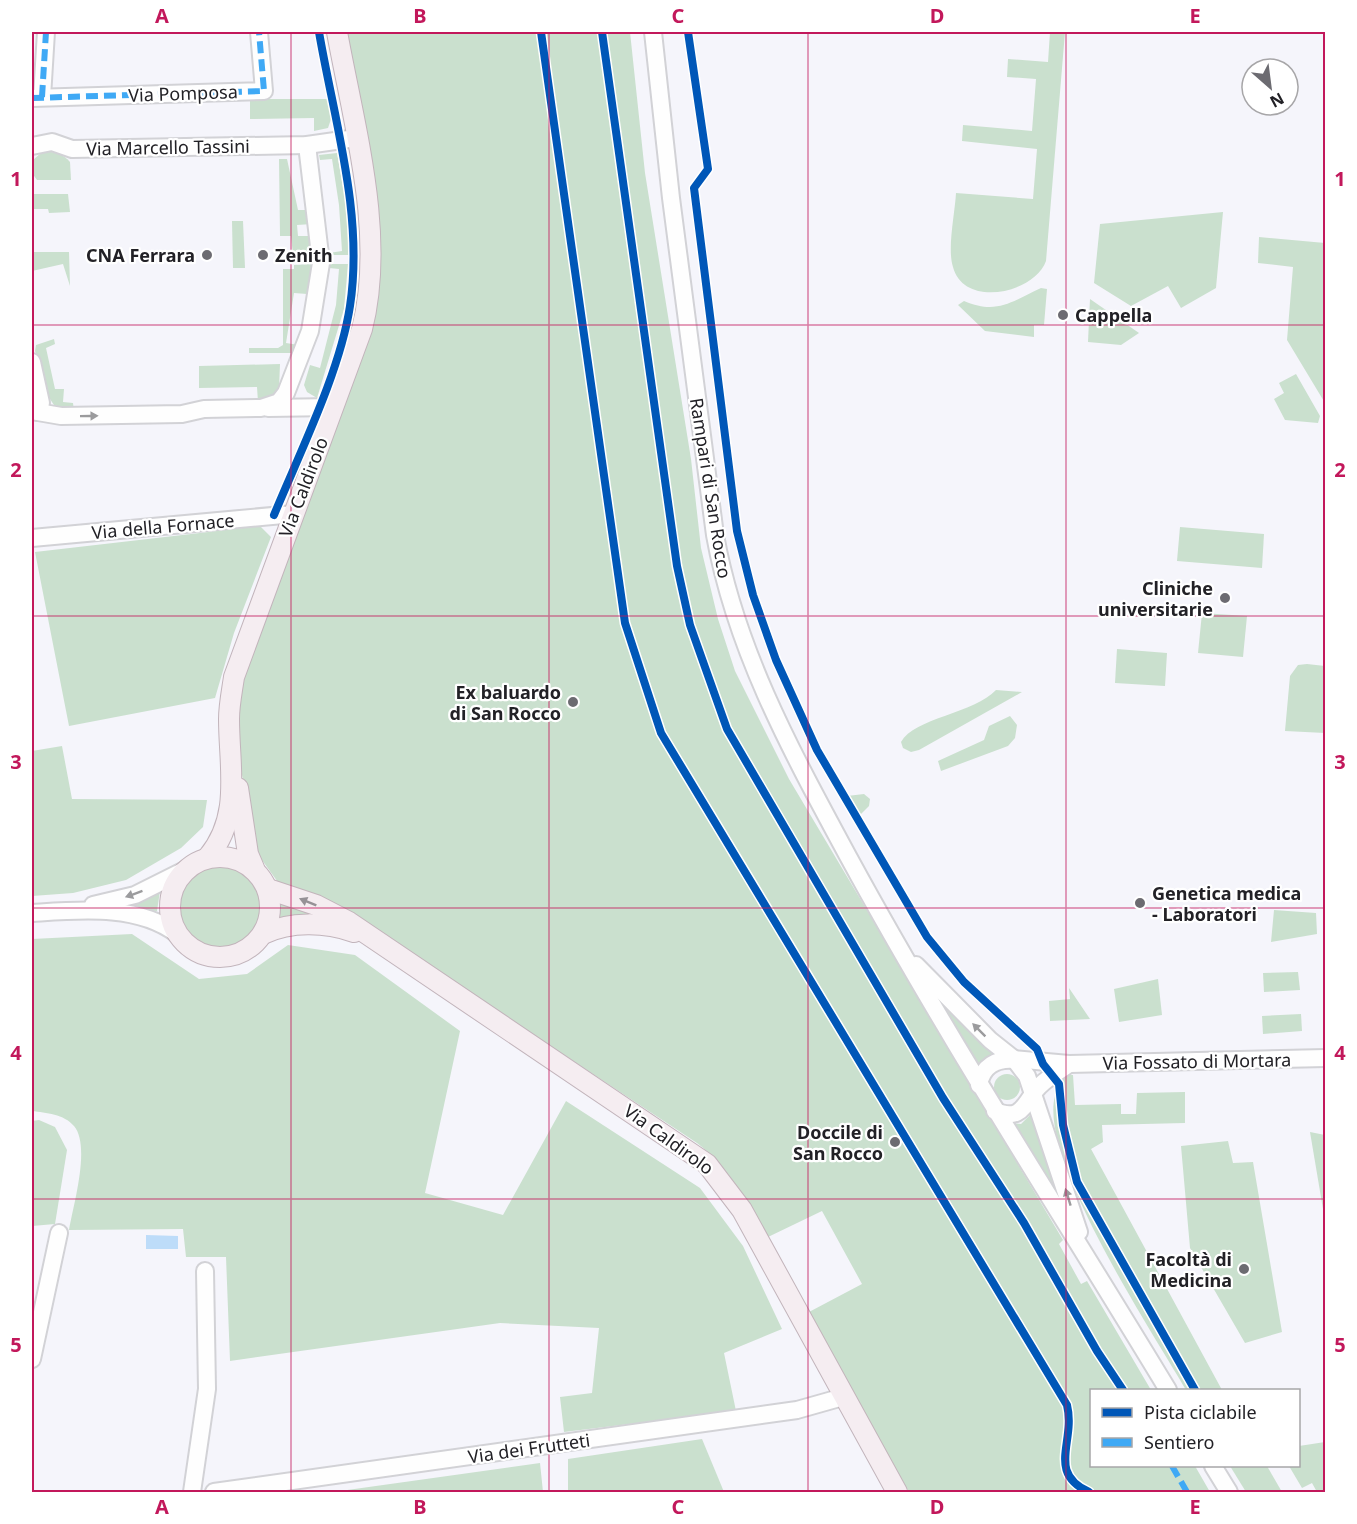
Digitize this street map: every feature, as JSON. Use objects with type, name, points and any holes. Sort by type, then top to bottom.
[{"type":"main road","name":"Via Caldirolo","points":[[208,857],[229,820],[232,765],[229,718],[234,677],[362,329],[370,284],[369,221],[337,32]]},
{"type":"main road","name":"Via Caldirolo","points":[[232,765],[244,814],[248,854],[268,889],[325,909],[707,1164],[742,1210],[897,1492]]},
{"type":"main road","points":[[177,934],[170,915],[170,899],[175,884],[187,869],[208,857],[228,856],[254,868]]},
{"type":"main road","points":[[262,934],[271,908],[268,889]]},
{"type":"main road","name":"Via Caldirolo","points":[[177,934],[192,949],[217,957],[235,955],[247,950],[262,934],[291,925],[342,929],[376,941]]},
{"type":"street","name":"Via Pomposa","points":[[46,32],[37,98],[264,91],[259,32]]},
{"type":"street","name":"Rampari di San Rocco","points":[[653,32],[662,129],[715,535],[726,589],[748,655],[781,730],[896,943],[995,1112],[1085,1253],[1167,1389]]},
{"type":"street","name":"Via Marcello Tassini","points":[[32,146],[52,142],[72,149],[307,145],[356,138]]},
{"type":"street","points":[[261,408],[279,402],[286,393],[310,332],[321,263],[307,145]]},
{"type":"street","points":[[33,377],[41,403],[35,412],[61,416],[182,414],[204,409],[333,407]]},
{"type":"street","points":[[291,382],[311,402],[333,407]]},
{"type":"street","name":"Via della Fornace","points":[[32,538],[294,513]]},
{"type":"street","points":[[38,913],[110,902],[135,895],[187,869]]},
{"type":"street","points":[[38,913],[109,913],[147,916],[164,924],[177,934]]},
{"type":"street","name":"Rampari di San Rocco","points":[[896,943],[953,1004],[1014,1059],[1027,1076],[1085,1253]]},
{"type":"street","name":"Via Fossato di Mortara","points":[[1014,1059],[1069,1064],[1326,1058]]},
{"type":"street","points":[[979,1084],[984,1071],[990,1065],[998,1060],[1014,1059]]},
{"type":"street","points":[[995,1112],[1005,1114],[1020,1111],[1028,1105],[1034,1092],[1069,1064]]},
{"type":"street","points":[[32,1359],[35,1327],[59,1233]]},
{"type":"street","points":[[192,1492],[207,1389],[206,1271]]},
{"type":"street","name":"Via dei Frutteti","points":[[214,1492],[250,1490],[797,1410],[843,1397]]},
{"type":"street","points":[[1214,1467],[1229,1492]]},
{"type":"green space","points":[[345,32],[630,32],[645,173],[691,459],[701,548],[718,619],[735,671],[789,779],[1063,1240],[1059,1244],[1081,1284],[1087,1281],[1150,1389],[1090,1389],[1090,1467],[1196,1467],[1210,1492],[909,1492],[809,1312],[862,1284],[822,1211],[768,1237],[728,1174],[697,1143],[338,905],[280,885],[259,856],[238,756],[238,701],[246,671],[370,327]]},
{"type":"green space","points":[[1050,32],[1065,32],[1046,261],[1039,272],[1015,288],[1000,292],[984,292],[971,288],[960,280],[953,267],[951,241],[956,193],[1033,199],[1037,149],[962,141],[963,125],[1032,131],[1036,79],[1007,77],[1008,59],[1048,62]]},
{"type":"green space","points":[[250,99],[328,99],[331,119],[328,128],[314,131],[314,118],[250,119]]},
{"type":"green space","points":[[42,152],[58,153],[64,156],[70,162],[71,180],[37,180],[32,173],[32,161]]},
{"type":"green space","points":[[337,153],[346,204],[349,255],[329,255],[329,253],[342,251],[339,205],[332,159],[320,160],[319,155]]},
{"type":"green space","points":[[279,159],[287,159],[298,210],[310,210],[312,224],[297,225],[298,236],[312,236],[312,254],[293,255],[291,236],[280,236]]},
{"type":"green space","points":[[32,194],[68,194],[70,212],[49,213],[48,209],[32,209]]},
{"type":"green space","points":[[1223,212],[1216,288],[1181,308],[1168,286],[1131,306],[1094,283],[1100,224]]},
{"type":"green space","points":[[232,221],[243,221],[245,268],[233,268]]},
{"type":"green space","points":[[1259,237],[1325,243],[1325,403],[1287,340],[1293,267],[1258,263]]},
{"type":"green space","points":[[32,252],[69,252],[70,286],[63,264],[32,271]]},
{"type":"green space","points":[[312,264],[307,294],[294,293],[286,343],[299,345],[292,353],[249,353],[249,348],[278,348],[283,345],[283,269],[294,269],[294,265]]},
{"type":"green space","points":[[329,264],[348,264],[344,309],[317,398],[307,392],[304,385],[310,365],[320,368],[336,305],[339,269],[329,268]]},
{"type":"green space","points":[[1041,288],[1047,289],[1044,325],[1034,325],[1034,337],[985,331],[958,305],[964,301],[995,307],[1012,302]]},
{"type":"green space","points":[[1090,299],[1139,333],[1121,345],[1088,342]]},
{"type":"green space","points":[[54,339],[55,344],[46,348],[55,389],[64,389],[63,402],[73,403],[74,411],[54,405],[48,396],[35,351],[36,345]]},
{"type":"green space","points":[[280,364],[279,389],[276,397],[258,402],[257,387],[199,388],[199,366]]},
{"type":"green space","points":[[1296,374],[1320,416],[1318,423],[1285,420],[1274,399],[1284,393],[1279,383]]},
{"type":"green space","points":[[260,526],[271,537],[234,633],[215,698],[69,726],[35,552]]},
{"type":"green space","points":[[1180,527],[1264,534],[1262,568],[1177,561]]},
{"type":"green space","points":[[1202,613],[1247,616],[1243,657],[1198,653]]},
{"type":"green space","points":[[1117,649],[1167,653],[1165,686],[1115,683]]},
{"type":"green space","points":[[1298,665],[1325,666],[1325,733],[1285,731],[1290,676]]},
{"type":"green space","points":[[996,690],[1022,692],[919,750],[911,752],[903,748],[901,742],[918,727],[974,704]]},
{"type":"green space","points":[[1010,716],[1017,725],[1015,738],[1008,746],[941,771],[938,761],[984,740],[989,726]]},
{"type":"green space","points":[[62,746],[72,799],[207,800],[203,827],[181,848],[126,880],[73,893],[32,896],[32,751]]},
{"type":"green space","points":[[864,794],[870,799],[869,806],[858,817],[847,796]]},
{"type":"green space","points":[[212,866],[228,866],[243,873],[254,884],[261,899],[258,923],[249,936],[228,948],[212,948],[197,941],[186,930],[179,915],[179,899],[186,884],[197,873]]},
{"type":"green space","points":[[160,891],[157,911],[110,908]]},
{"type":"green space","points":[[279,896],[343,925],[275,925]]},
{"type":"green space","points":[[1274,910],[1316,913],[1317,934],[1271,942]]},
{"type":"green space","points":[[132,934],[199,979],[247,974],[288,945],[355,955],[460,1031],[425,1193],[503,1215],[566,1101],[700,1188],[743,1246],[782,1329],[724,1353],[736,1411],[564,1432],[560,1397],[592,1393],[599,1328],[500,1323],[230,1361],[226,1257],[186,1257],[183,1229],[69,1230],[81,1161],[79,1135],[74,1126],[65,1119],[32,1111],[32,939]]},
{"type":"green space","points":[[1298,972],[1300,990],[1264,992],[1263,973]]},
{"type":"green space","points":[[1158,979],[1162,1015],[1119,1022],[1114,989]]},
{"type":"green space","points":[[1069,988],[1090,1019],[1050,1021],[1049,1001],[1070,999]]},
{"type":"green space","points":[[931,990],[993,1053],[976,1066]]},
{"type":"green space","points":[[1301,1014],[1302,1031],[1263,1034],[1262,1016]]},
{"type":"green space","points":[[1007,1074],[1016,1078],[1020,1087],[1016,1096],[1007,1100],[998,1096],[994,1087],[998,1078]]},
{"type":"green space","points":[[1065,1075],[1073,1075],[1075,1105],[1121,1104],[1121,1114],[1136,1114],[1137,1093],[1185,1092],[1185,1123],[1102,1125],[1103,1142],[1091,1149],[1221,1389],[1185,1389],[1126,1289],[1080,1202],[1064,1160],[1054,1124],[1057,1091]]},
{"type":"green space","points":[[1030,1115],[1065,1212],[1010,1123],[1021,1124]]},
{"type":"green space","points":[[39,1120],[55,1127],[67,1150],[55,1224],[32,1226],[32,1121]]},
{"type":"green space","points":[[1310,1132],[1325,1135],[1325,1221]]},
{"type":"green space","points":[[1228,1141],[1233,1163],[1253,1162],[1282,1332],[1245,1343],[1190,1248],[1181,1146]]},
{"type":"green space","points":[[702,1439],[724,1492],[568,1492],[568,1459]]},
{"type":"green space","points":[[1325,1442],[1325,1492],[1317,1492],[1312,1483],[1302,1488],[1290,1467],[1300,1467],[1300,1446]]},
{"type":"green space","points":[[540,1463],[543,1492],[333,1492]]},
{"type":"green space","points":[[1231,1467],[1268,1467],[1282,1492],[1246,1492]]},
{"type":"water","points":[[146,1235],[178,1236],[178,1249],[146,1249]]},
{"type":"marked path","points":[[42,97],[46,32]]},
{"type":"marked path","points":[[32,98],[264,91],[259,32]]},
{"type":"marked path","points":[[1173,1467],[1187,1492]]},
{"type":"cycle path","points":[[274,515],[318,412],[338,358],[350,306],[353,272],[350,203],[319,32]]},
{"type":"cycle path","points":[[541,32],[625,623],[661,733],[1067,1405],[1069,1419],[1066,1465],[1069,1475],[1076,1484],[1089,1492]]},
{"type":"cycle path","points":[[602,32],[677,566],[690,625],[727,729],[943,1098],[1024,1223],[1097,1351],[1122,1389]]},
{"type":"cycle path","points":[[688,32],[708,169],[694,188],[737,531],[753,595],[776,660],[817,750],[927,937],[964,982],[1037,1049],[1043,1064],[1059,1084],[1063,1125],[1077,1182],[1194,1389]]},
{"type":"place","name":"CNA Ferrara","points":[[207,255]]},
{"type":"place","name":"Zenith","points":[[263,255]]},
{"type":"place","name":"Cappella","points":[[1063,315]]},
{"type":"place","name":"Cliniche universitarie","points":[[1225,598]]},
{"type":"place","name":"Ex baluardo di San Rocco","points":[[573,702]]},
{"type":"place","name":"Genetica medica - Laboratori","points":[[1140,903]]},
{"type":"place","name":"Doccile di San Rocco","points":[[895,1142]]},
{"type":"place","name":"Facoltà di Medicina","points":[[1244,1269]]}]
